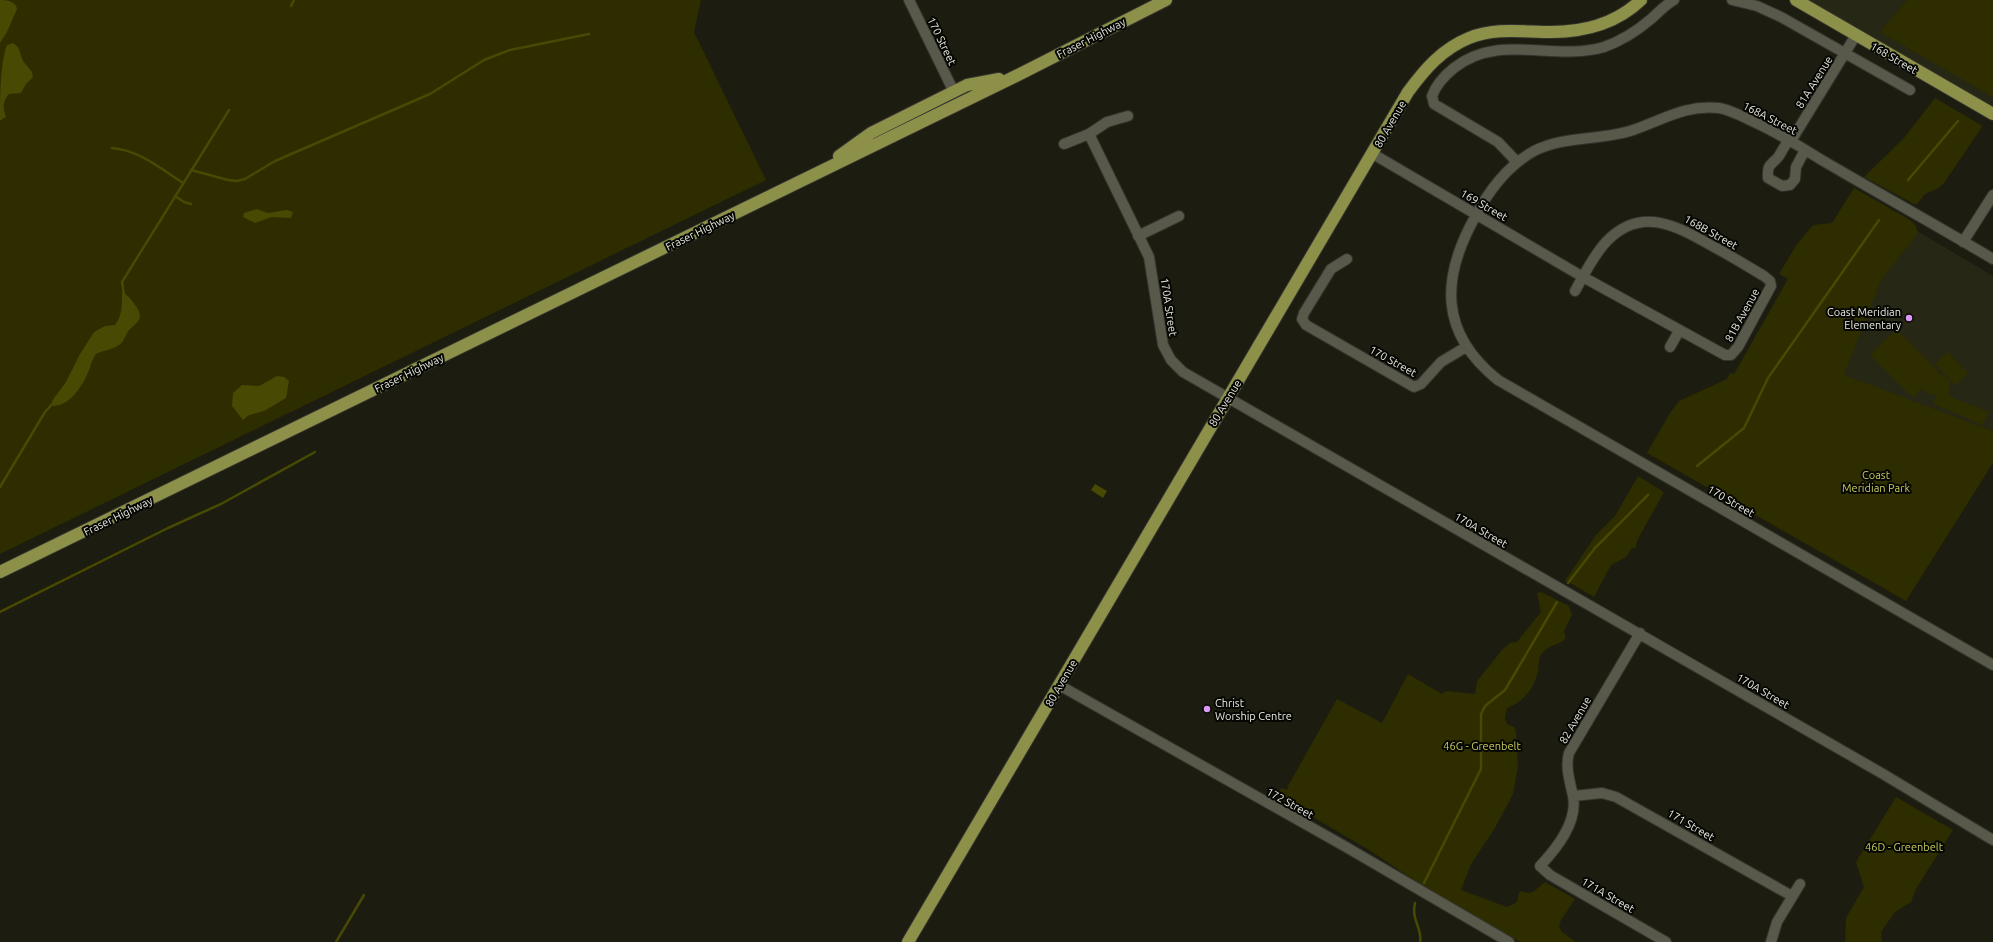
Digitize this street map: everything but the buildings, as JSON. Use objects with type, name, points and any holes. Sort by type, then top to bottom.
[{"type":"main road","name":"Fraser Highway","points":[[0,572],[1016,76],[1166,0]]},
{"type":"main road","name":"80 Avenue","points":[[908,942],[1227,399],[1373,154],[1408,92],[1424,70],[1438,56],[1472,36],[1492,32],[1551,32],[1586,29],[1616,18],[1640,0]]},
{"type":"main road","name":"168 Street","points":[[1796,0],[1993,114]]},
{"type":"main road","name":"Fraser Highway","points":[[817,173],[871,132],[968,85],[1016,76]]},
{"type":"main road","points":[[885,140],[887,132],[916,111]]},
{"type":"street","name":"170 Street","points":[[909,0],[954,92]]},
{"type":"street","points":[[1517,162],[1498,142],[1434,104],[1432,95],[1442,79],[1456,66],[1471,58],[1498,49],[1566,52],[1605,46],[1635,32],[1674,0]]},
{"type":"street","points":[[1732,0],[1757,6],[1781,17],[1910,90]]},
{"type":"street","name":"81A Avenue","points":[[1805,150],[1796,167],[1795,179],[1790,185],[1782,186],[1768,178],[1767,169],[1770,163],[1778,158],[1856,35]]},
{"type":"street","name":"168A Street","points":[[1476,214],[1499,179],[1517,162],[1535,150],[1553,144],[1627,132],[1673,113],[1695,108],[1716,108],[1729,111],[1790,140],[1993,259]]},
{"type":"street","points":[[1064,144],[1089,134],[1107,122],[1128,116]]},
{"type":"street","name":"170A Street","points":[[1089,134],[1150,260],[1160,332],[1168,355],[1183,372],[1227,399],[1640,633],[1883,774],[1993,840]]},
{"type":"street","name":"169 Street","points":[[1373,154],[1679,331],[1720,353],[1729,356]]},
{"type":"street","points":[[1963,242],[1993,195]]},
{"type":"street","name":"170 Street","points":[[1476,214],[1459,248],[1452,276],[1452,304],[1460,334],[1466,348],[1486,370],[1507,386],[1993,665]]},
{"type":"street","points":[[1138,236],[1179,216]]},
{"type":"street","name":"168B Street","points":[[1583,276],[1601,248],[1616,233],[1635,224],[1655,222],[1670,224],[1685,230],[1764,276],[1771,284]]},
{"type":"street","name":"170 Street","points":[[1347,260],[1331,269],[1304,313],[1303,321],[1313,330],[1414,387],[1421,384],[1441,362],[1466,348]]},
{"type":"street","points":[[1575,291],[1583,276]]},
{"type":"street","name":"81B Avenue","points":[[1729,356],[1738,347],[1769,292],[1771,284]]},
{"type":"street","points":[[1670,347],[1679,331]]},
{"type":"street","name":"82 Avenue","points":[[1540,866],[1553,851],[1570,823],[1575,808],[1568,767],[1569,752],[1640,633]]},
{"type":"street","name":"172 Street","points":[[1059,685],[1346,847],[1509,942]]},
{"type":"street","name":"171 Street","points":[[1573,796],[1602,793],[1616,796],[1792,896]]},
{"type":"street","name":"171A Street","points":[[1540,866],[1550,876],[1666,942]]},
{"type":"street","points":[[1771,942],[1777,922],[1800,884]]},
{"type":"shaded area","points":[[0,0],[15,4],[17,9],[7,32],[0,43]]},
{"type":"shaded area","points":[[1798,0],[1993,0],[1993,111]]},
{"type":"shaded area","points":[[13,43],[18,47],[23,61],[32,72],[33,77],[26,84],[21,93],[9,94],[4,105],[6,117],[0,120],[3,62],[7,45]]},
{"type":"shaded area","points":[[257,209],[268,213],[287,210],[293,212],[291,218],[272,217],[255,223],[243,217],[244,213]]},
{"type":"shaded area","name":"Coast Meridian Elementary","points":[[1890,215],[1993,276],[1993,431],[1799,359]]},
{"type":"shaded area","points":[[122,293],[132,301],[138,309],[140,313],[139,319],[129,330],[121,343],[114,348],[96,354],[78,391],[64,403],[53,406],[52,401],[66,382],[80,354],[94,332],[105,326],[115,325],[117,322],[121,310]]},
{"type":"shaded area","points":[[277,376],[284,377],[289,381],[286,398],[264,411],[249,415],[243,420],[232,406],[233,393],[242,385],[259,386]]},
{"type":"shaded area","points":[[1095,484],[1107,491],[1103,498],[1091,490]]},
{"type":"green space","points":[[0,0],[701,0],[694,32],[766,180],[0,554]]},
{"type":"green space","points":[[1907,0],[1993,0],[1993,97],[1880,32]]},
{"type":"green space","points":[[1935,98],[1982,127],[1944,183],[1937,189],[1925,194],[1916,205],[1864,177],[1904,138]]},
{"type":"green space","name":"Coast Meridian Park","points":[[1854,188],[1910,220],[1916,226],[1918,233],[1881,280],[1844,375],[1993,431],[1993,463],[1906,601],[1647,453],[1670,413],[1679,401],[1727,379],[1730,373],[1734,374],[1788,279],[1779,274],[1797,244],[1813,225],[1832,223]]},
{"type":"green space","points":[[1896,329],[1939,372],[1937,374],[1942,374],[1950,382],[1949,396],[1989,412],[1983,425],[1933,404],[1937,395],[1928,394],[1922,389],[1913,398],[1870,355]]},
{"type":"green space","points":[[1947,352],[1968,373],[1956,386],[1935,364]]},
{"type":"green space","points":[[1638,476],[1664,492],[1638,539],[1635,549],[1632,548],[1626,557],[1611,565],[1594,597],[1567,581],[1564,582],[1596,535],[1615,516]]},
{"type":"green space","name":"46G - Greenbelt","points":[[1541,592],[1569,606],[1572,615],[1564,631],[1566,638],[1549,647],[1541,654],[1538,672],[1530,690],[1523,699],[1507,708],[1505,719],[1507,724],[1514,727],[1516,732],[1518,767],[1513,794],[1495,828],[1471,864],[1461,890],[1507,907],[1517,902],[1519,893],[1522,891],[1526,893],[1533,892],[1545,882],[1575,899],[1561,920],[1559,926],[1562,932],[1576,942],[1520,942],[1435,894],[1369,850],[1274,794],[1282,788],[1287,790],[1337,699],[1382,723],[1408,674],[1442,694],[1446,691],[1475,694],[1477,681],[1502,650],[1510,643],[1517,642],[1541,612],[1537,593]]},
{"type":"green space","name":"46D - Greenbelt","points":[[1896,797],[1953,830],[1916,889],[1911,902],[1895,912],[1881,932],[1882,942],[1845,942],[1846,918],[1864,887],[1856,862]]},
{"type":"waterway","points":[[291,6],[294,0]]},
{"type":"waterway","points":[[191,170],[228,180],[237,181],[245,179],[275,161],[430,94],[484,60],[510,50],[589,34]]},
{"type":"waterway","points":[[124,295],[122,282],[229,110]]},
{"type":"waterway","points":[[1908,180],[1958,121]]},
{"type":"waterway","points":[[112,148],[141,156],[183,183]]},
{"type":"waterway","points":[[175,196],[184,202],[191,204]]},
{"type":"waterway","points":[[1697,466],[1744,428],[1768,378],[1879,220]]},
{"type":"waterway","points":[[0,487],[45,412],[54,402]]},
{"type":"waterway","points":[[0,612],[168,528],[221,504],[315,452]]},
{"type":"waterway","points":[[1568,583],[1595,548],[1648,495]]},
{"type":"waterway","points":[[1424,883],[1481,769],[1481,714],[1485,706],[1505,690],[1557,602]]},
{"type":"waterway","points":[[336,942],[364,895]]},
{"type":"waterway","points":[[1415,903],[1414,909],[1420,933],[1420,942]]},
{"type":"place","name":"Coast Meridian Elementary","points":[[1909,318]]},
{"type":"place","name":"Christ Worship Centre","points":[[1207,709]]}]
